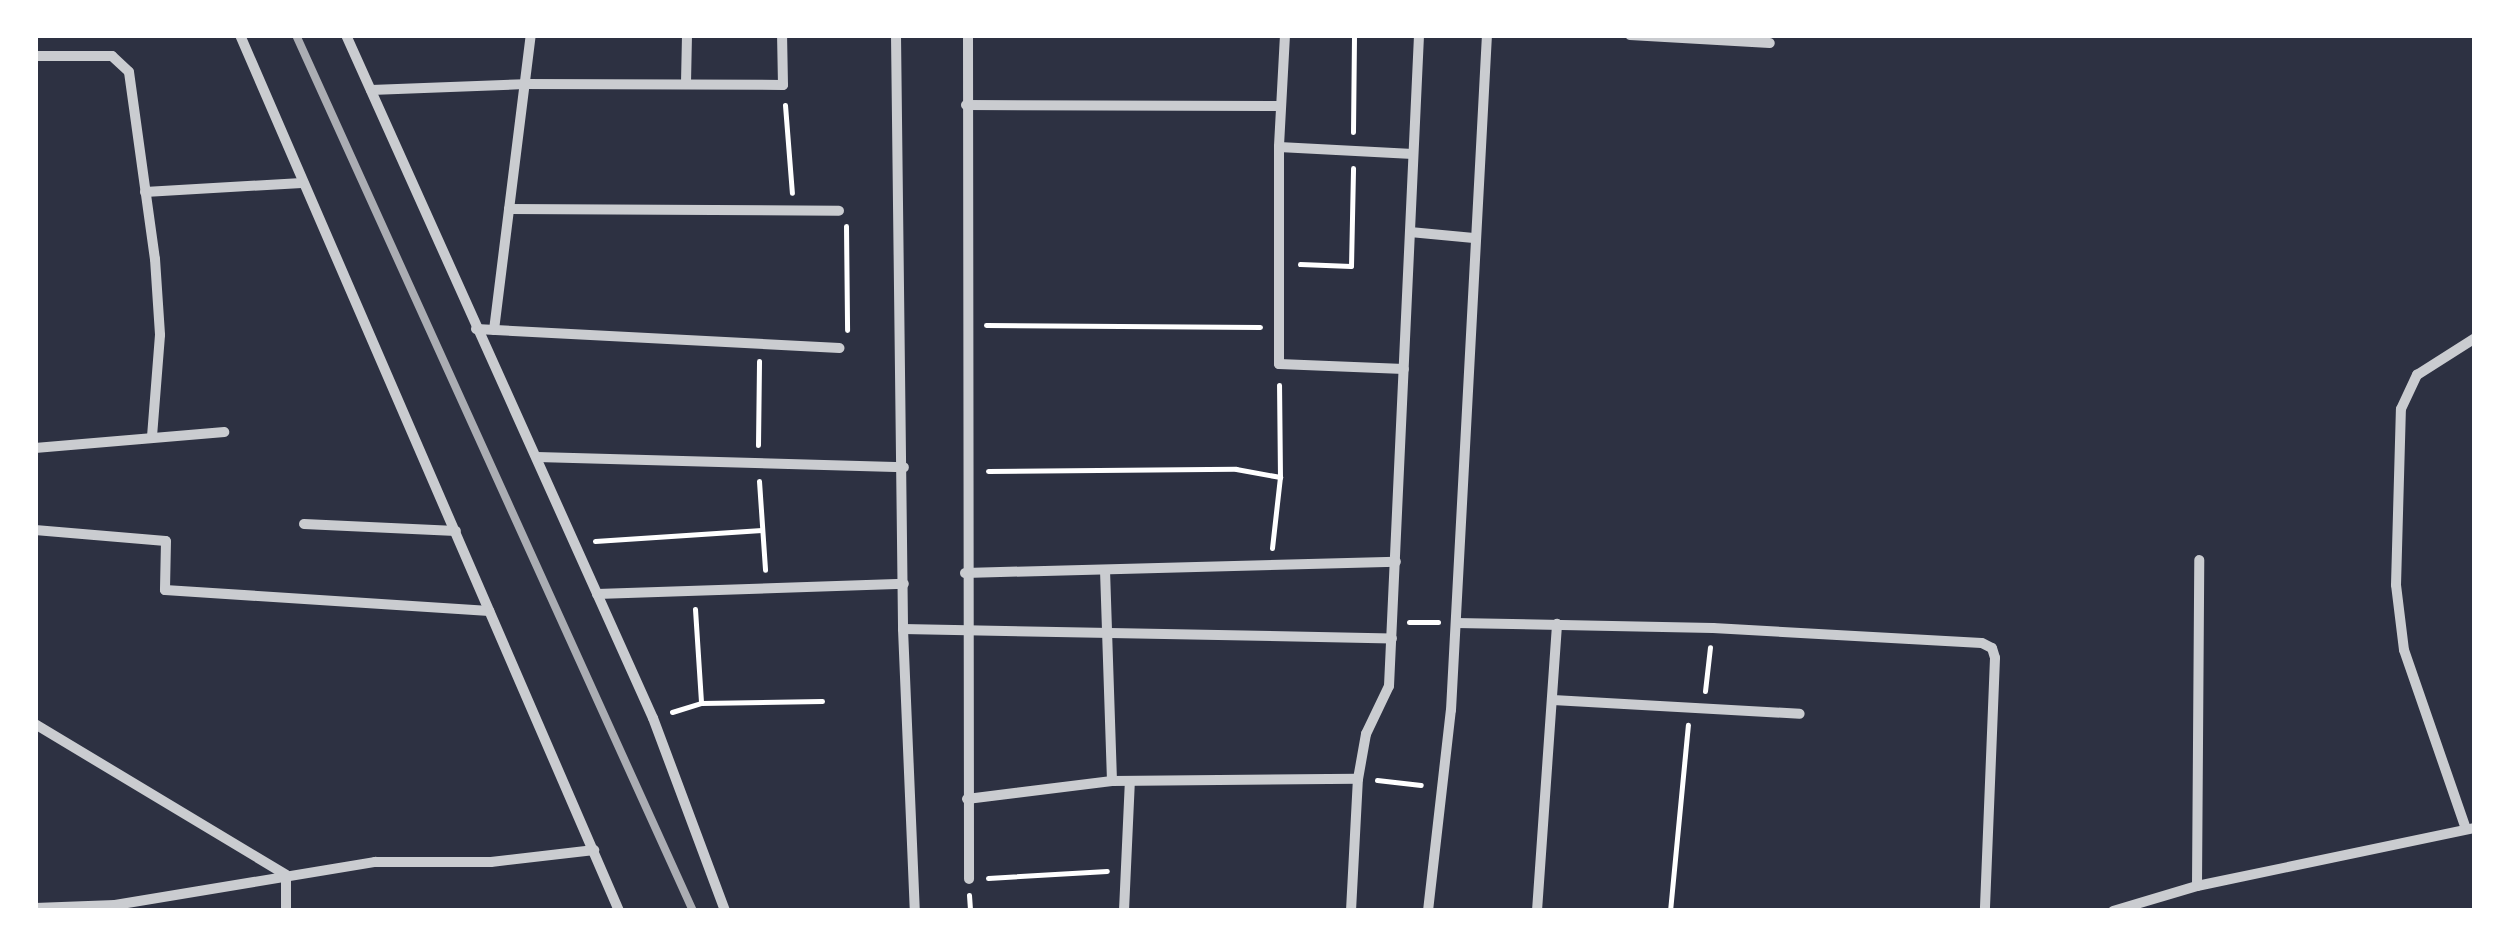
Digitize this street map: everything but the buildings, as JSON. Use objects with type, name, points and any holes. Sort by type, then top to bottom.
[{"type":"street","points":[[240,35],[618,911]]},
{"type":"street","points":[[346,35],[653,718],[725,911]]},
{"type":"street","points":[[494,330],[530,35]]},
{"type":"street","points":[[686,84],[687,35]]},
{"type":"street","points":[[371,90],[524,84],[783,85],[782,35]]},
{"type":"street","points":[[896,35],[903,629],[915,911]]},
{"type":"street","points":[[968,35],[968,879]]},
{"type":"street","points":[[1285,35],[1279,146],[1279,364],[1404,369]]},
{"type":"street","points":[[1351,911],[1358,778],[1366,734],[1389,692],[1419,35]]},
{"type":"street","points":[[1428,911],[1444,787],[1456,623],[1486,35]]},
{"type":"street","points":[[1630,35],[1770,42]]},
{"type":"street","points":[[35,56],[112,56],[129,72],[160,334],[152,436]]},
{"type":"street","points":[[966,105],[1281,106]]},
{"type":"street","points":[[1279,146],[1413,154]]},
{"type":"street","points":[[144,192],[302,183]]},
{"type":"street","points":[[509,209],[839,211]]},
{"type":"street","points":[[1410,232],[1474,238]]},
{"type":"street","points":[[476,329],[840,348]]},
{"type":"street","points":[[2113,911],[2198,886],[2470,828],[2404,650],[2396,585],[2401,409],[2418,375],[2475,338]]},
{"type":"street","points":[[35,448],[224,432]]},
{"type":"street","points":[[538,456],[904,467]]},
{"type":"street","points":[[35,521],[35,532],[166,541],[165,590],[489,611]]},
{"type":"street","points":[[304,524],[456,532]]},
{"type":"street","points":[[2198,886],[2199,560]]},
{"type":"street","points":[[965,572],[1396,562]]},
{"type":"street","points":[[1105,570],[1112,781]]},
{"type":"street","points":[[597,594],[904,584]]},
{"type":"street","points":[[1456,623],[1712,628],[1982,642],[1992,648],[1985,911]]},
{"type":"street","points":[[1537,911],[1558,624]]},
{"type":"street","points":[[903,629],[1392,638]]},
{"type":"street","points":[[1553,700],[1800,714]]},
{"type":"street","points":[[35,724],[286,875]]},
{"type":"street","points":[[967,798],[1112,781],[1358,778]]},
{"type":"street","points":[[1124,911],[1130,782]]},
{"type":"street","points":[[35,908],[115,905],[374,862],[492,862],[594,850]]},
{"type":"street","points":[[286,875],[286,911]]},
{"type":"path","points":[[1277,262],[1351,266],[1354,35]]},
{"type":"path","points":[[783,85],[794,211]]},
{"type":"path","points":[[839,211],[846,220],[847,340],[840,348]]},
{"type":"path","points":[[971,325],[1278,328]]},
{"type":"path","points":[[760,344],[757,463],[766,588]]},
{"type":"path","points":[[1270,566],[1280,477],[1279,364]]},
{"type":"path","points":[[966,472],[1236,469],[1280,477]]},
{"type":"path","points":[[574,542],[762,530]]},
{"type":"path","points":[[694,590],[701,703]]},
{"type":"path","points":[[1393,622],[1456,623]]},
{"type":"path","points":[[1703,709],[1712,628]]},
{"type":"path","points":[[653,718],[701,703],[822,700]]},
{"type":"path","points":[[1670,911],[1690,708]]},
{"type":"path","points":[[1358,778],[1444,787]]},
{"type":"path","points":[[968,879],[1125,870]]},
{"type":"railway","points":[[296,35],[693,911]]}]
